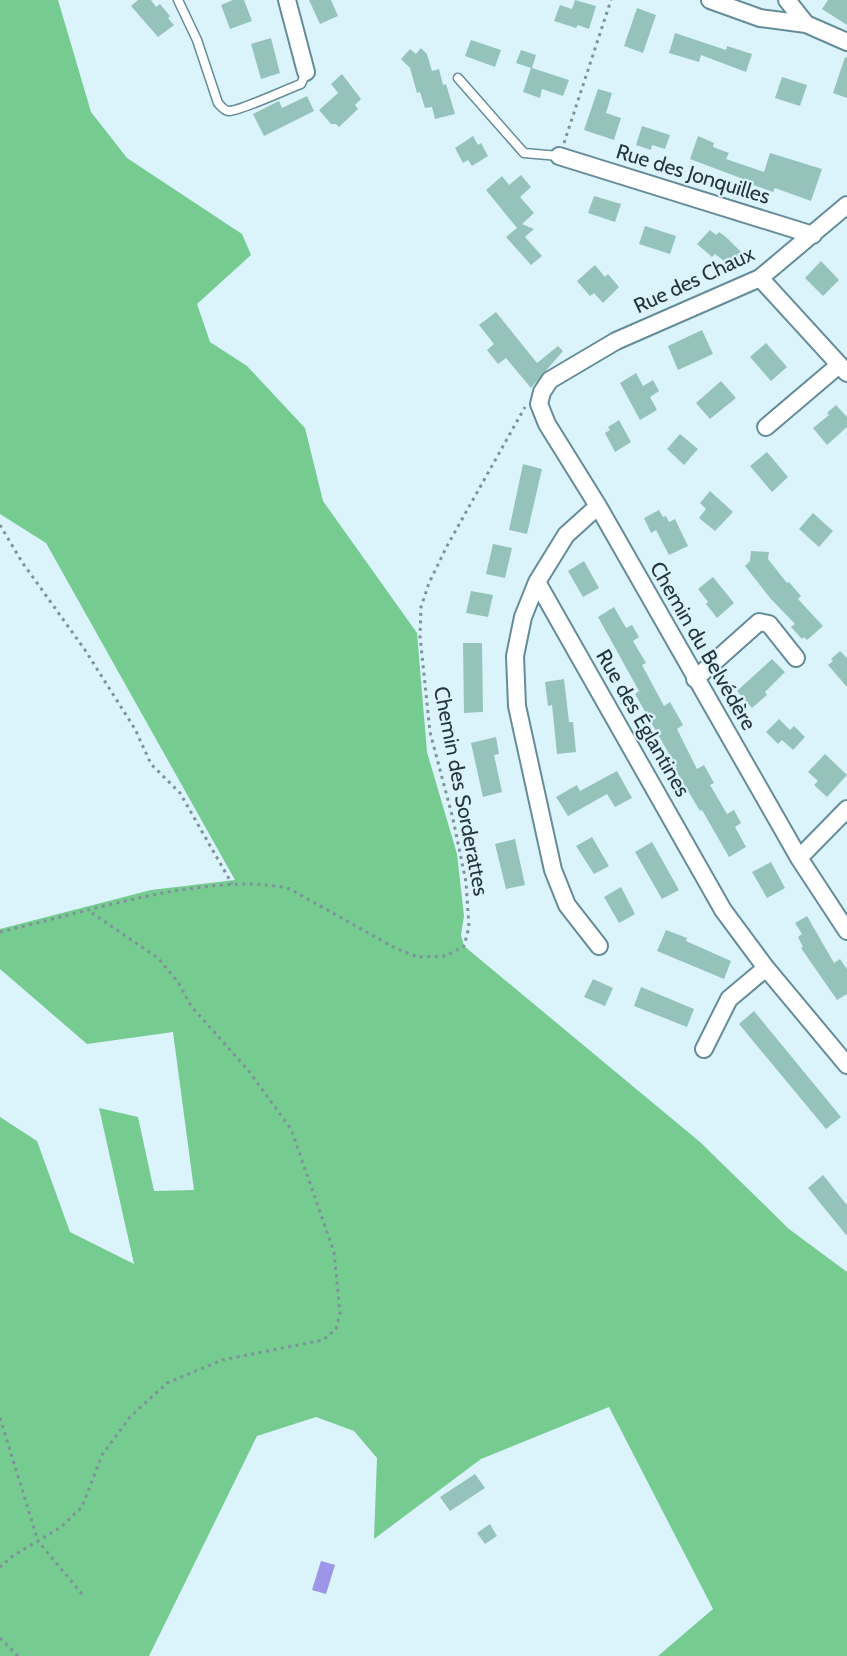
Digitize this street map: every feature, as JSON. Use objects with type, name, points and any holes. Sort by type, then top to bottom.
[{"type":"street","points":[[287,0],[306,72]]},
{"type":"street","points":[[710,0],[760,18],[806,24],[847,42]]},
{"type":"street","points":[[787,0],[806,24]]},
{"type":"street","name":"Rue des Jonquilles","points":[[560,156],[813,235]]},
{"type":"street","name":"Rue des Chaux","points":[[539,404],[542,392],[550,380],[616,341],[760,278],[847,205]]},
{"type":"street","points":[[760,278],[843,369],[766,427]]},
{"type":"street","name":"Chemin du Belvédère","points":[[539,404],[547,424],[598,506],[799,858],[847,932]]},
{"type":"street","points":[[598,506],[566,536],[537,582],[523,617],[515,656],[517,705],[553,870],[567,905],[599,946]]},
{"type":"street","name":"Rue des Églantines","points":[[537,582],[723,910],[766,968],[847,1065]]},
{"type":"street","points":[[695,679],[759,621],[769,624],[796,658]]},
{"type":"street","points":[[799,858],[847,809]]},
{"type":"street","points":[[704,1049],[729,999],[766,968]]},
{"type":"lane","points":[[178,0],[197,40],[218,103],[223,109],[229,111],[246,106],[301,84],[306,72]]},
{"type":"lane","points":[[458,78],[524,153],[560,156]]},
{"type":"path","points":[[560,156],[611,0]]},
{"type":"path","name":"Chemin des Sorderattes","points":[[0,932],[139,897],[232,884],[271,884],[290,889],[395,948],[418,957],[446,956],[464,946],[469,927],[466,882],[453,819],[430,732],[420,636],[421,607],[429,583],[447,546],[510,431],[525,406],[539,404]]},
{"type":"path","points":[[0,525],[22,562],[85,650],[123,710],[135,729],[151,764],[180,793],[232,884]]},
{"type":"path","points":[[0,1567],[62,1527],[82,1507],[102,1455],[130,1417],[167,1383],[222,1360],[323,1340],[336,1329],[340,1313],[334,1251],[291,1129],[248,1070],[191,1006],[178,982],[158,958],[87,910]]},
{"type":"path","points":[[0,1418],[38,1541],[82,1594]]},
{"type":"path","points":[[0,1638],[18,1656]]},
{"type":"green space","points":[[0,0],[58,0],[91,112],[127,158],[242,234],[251,255],[197,304],[210,342],[247,366],[305,428],[323,501],[417,633],[427,752],[457,854],[464,916],[461,935],[464,946],[700,1142],[789,1229],[847,1272],[847,1656],[658,1656],[713,1609],[609,1407],[481,1459],[374,1539],[377,1458],[354,1431],[316,1417],[257,1436],[149,1656],[0,1656],[0,1117],[37,1141],[70,1232],[134,1264],[99,1108],[138,1117],[154,1191],[194,1190],[173,1032],[87,1044],[0,969],[0,929],[151,890],[235,880],[46,543],[0,514]]},
{"type":"shaded area","points":[[321,1561],[335,1565],[326,1594],[312,1590]]},
{"type":"building","points":[[138,0],[151,0],[156,7],[160,4],[174,25],[158,37],[131,6]]},
{"type":"building","points":[[233,0],[244,0],[252,21],[230,29],[221,5]]},
{"type":"building","points":[[309,0],[331,0],[338,16],[320,24]]},
{"type":"building","points":[[575,0],[596,6],[589,29],[578,25],[576,28],[554,21],[560,5],[572,9]]},
{"type":"building","points":[[828,0],[847,0],[847,25],[822,9]]},
{"type":"building","points":[[637,8],[656,15],[643,53],[624,46]]},
{"type":"building","points":[[675,33],[726,50],[727,46],[752,54],[746,72],[701,55],[699,62],[669,53]]},
{"type":"building","points":[[271,38],[280,73],[261,79],[251,44]]},
{"type":"building","points":[[471,40],[501,50],[495,67],[465,56]]},
{"type":"building","points":[[421,48],[427,54],[432,71],[439,69],[455,114],[435,119],[432,107],[425,108],[420,92],[417,93],[410,68],[401,59],[410,49],[416,54]]},
{"type":"building","points":[[521,50],[536,55],[532,68],[569,80],[563,96],[542,89],[540,98],[523,92],[531,68],[516,63]]},
{"type":"building","points":[[845,57],[847,58],[847,98],[833,93]]},
{"type":"building","points":[[342,74],[361,99],[355,105],[358,109],[339,127],[331,124],[319,110],[338,93],[331,84]]},
{"type":"building","points":[[782,77],[807,85],[800,106],[775,98]]},
{"type":"building","points":[[598,89],[612,93],[606,113],[621,118],[614,140],[584,130]]},
{"type":"building","points":[[307,96],[314,111],[264,136],[253,114],[279,101],[282,108]]},
{"type":"building","points":[[642,126],[670,135],[665,149],[652,145],[651,150],[636,145]]},
{"type":"building","points":[[473,136],[478,145],[481,143],[488,156],[472,166],[468,160],[463,163],[455,148]]},
{"type":"building","points":[[698,136],[714,143],[713,147],[729,153],[726,159],[764,172],[770,153],[822,169],[811,201],[775,188],[773,192],[690,159]]},
{"type":"building","points":[[521,175],[531,187],[520,197],[534,213],[522,224],[534,229],[525,237],[542,256],[531,265],[506,237],[517,228],[486,190],[502,176],[509,185]]},
{"type":"building","points":[[594,196],[621,204],[615,222],[588,213]]},
{"type":"building","points":[[645,226],[676,236],[670,254],[639,244]]},
{"type":"building","points":[[710,230],[716,235],[719,232],[726,237],[743,254],[732,267],[715,254],[712,257],[697,244]]},
{"type":"building","points":[[821,261],[839,280],[823,296],[805,278]]},
{"type":"building","points":[[595,265],[605,277],[608,274],[619,287],[603,303],[594,293],[590,296],[577,281]]},
{"type":"building","points":[[496,312],[537,363],[558,346],[563,351],[531,388],[506,358],[498,364],[487,350],[494,344],[479,325]]},
{"type":"building","points":[[702,330],[713,354],[678,370],[668,346]]},
{"type":"building","points":[[766,343],[787,367],[771,381],[750,357]]},
{"type":"building","points":[[636,373],[643,386],[653,380],[659,391],[650,397],[657,410],[640,420],[620,383]]},
{"type":"building","points":[[721,381],[736,398],[710,419],[696,403]]},
{"type":"building","points":[[836,405],[847,417],[847,427],[827,445],[813,428],[829,415],[827,413]]},
{"type":"building","points":[[619,420],[631,442],[615,452],[605,433],[610,430],[608,427]]},
{"type":"building","points":[[680,434],[698,449],[684,465],[667,449]]},
{"type":"building","points":[[767,452],[788,477],[772,492],[750,466]]},
{"type":"building","points":[[523,464],[542,469],[527,534],[509,530]]},
{"type":"building","points":[[710,491],[733,512],[715,531],[699,518],[706,509],[700,503]]},
{"type":"building","points":[[659,510],[669,522],[675,519],[688,546],[669,555],[656,530],[651,533],[644,518]]},
{"type":"building","points":[[813,513],[833,531],[819,547],[799,529]]},
{"type":"building","points":[[493,544],[512,548],[505,578],[486,574]]},
{"type":"building","points":[[751,551],[769,552],[768,559],[801,596],[798,599],[823,626],[807,640],[804,637],[802,639],[791,627],[795,624],[770,598],[745,566],[750,561]]},
{"type":"building","points":[[584,561],[599,588],[583,597],[568,571]]},
{"type":"building","points":[[713,577],[734,603],[717,618],[698,589]]},
{"type":"building","points":[[471,591],[493,595],[488,617],[466,613]]},
{"type":"building","points":[[614,607],[626,628],[632,625],[639,637],[633,641],[646,663],[642,665],[664,706],[670,702],[683,725],[677,729],[697,769],[704,765],[714,783],[710,785],[727,814],[734,810],[741,823],[735,827],[746,847],[729,857],[675,769],[677,768],[635,694],[639,691],[598,617]]},
{"type":"building","points":[[463,643],[482,643],[483,712],[464,713]]},
{"type":"building","points":[[840,651],[847,658],[847,687],[828,665]]},
{"type":"building","points":[[772,659],[785,672],[765,692],[767,695],[752,708],[737,691]]},
{"type":"building","points":[[564,679],[569,722],[573,722],[576,752],[557,754],[552,705],[548,706],[545,682]]},
{"type":"building","points":[[779,719],[790,730],[794,726],[805,737],[793,750],[782,740],[778,744],[766,732]]},
{"type":"building","points":[[496,737],[499,754],[494,755],[502,792],[483,797],[471,743]]},
{"type":"building","points":[[825,754],[847,775],[827,797],[814,785],[818,781],[808,772]]},
{"type":"building","points":[[617,771],[632,798],[615,807],[607,794],[568,816],[556,797],[577,785],[580,791]]},
{"type":"building","points":[[592,837],[609,866],[594,874],[576,846]]},
{"type":"building","points":[[515,839],[525,885],[506,889],[495,844]]},
{"type":"building","points":[[652,842],[679,890],[662,899],[635,852]]},
{"type":"building","points":[[771,862],[785,888],[767,898],[752,872]]},
{"type":"building","points":[[621,887],[635,914],[619,923],[604,897]]},
{"type":"building","points":[[807,916],[834,963],[840,959],[847,969],[847,994],[837,1000],[801,948],[803,947],[798,937],[802,934],[795,923]]},
{"type":"building","points":[[666,930],[687,938],[686,941],[731,961],[724,979],[657,951]]},
{"type":"building","points":[[593,979],[613,988],[605,1006],[584,997]]},
{"type":"building","points":[[641,987],[694,1009],[687,1027],[634,1006]]},
{"type":"building","points":[[754,1011],[841,1117],[826,1129],[739,1024]]},
{"type":"building","points":[[823,1175],[847,1205],[847,1236],[808,1188]]},
{"type":"building","points":[[475,1474],[485,1488],[450,1511],[440,1497]]},
{"type":"building","points":[[490,1524],[497,1536],[485,1544],[477,1533]]}]
